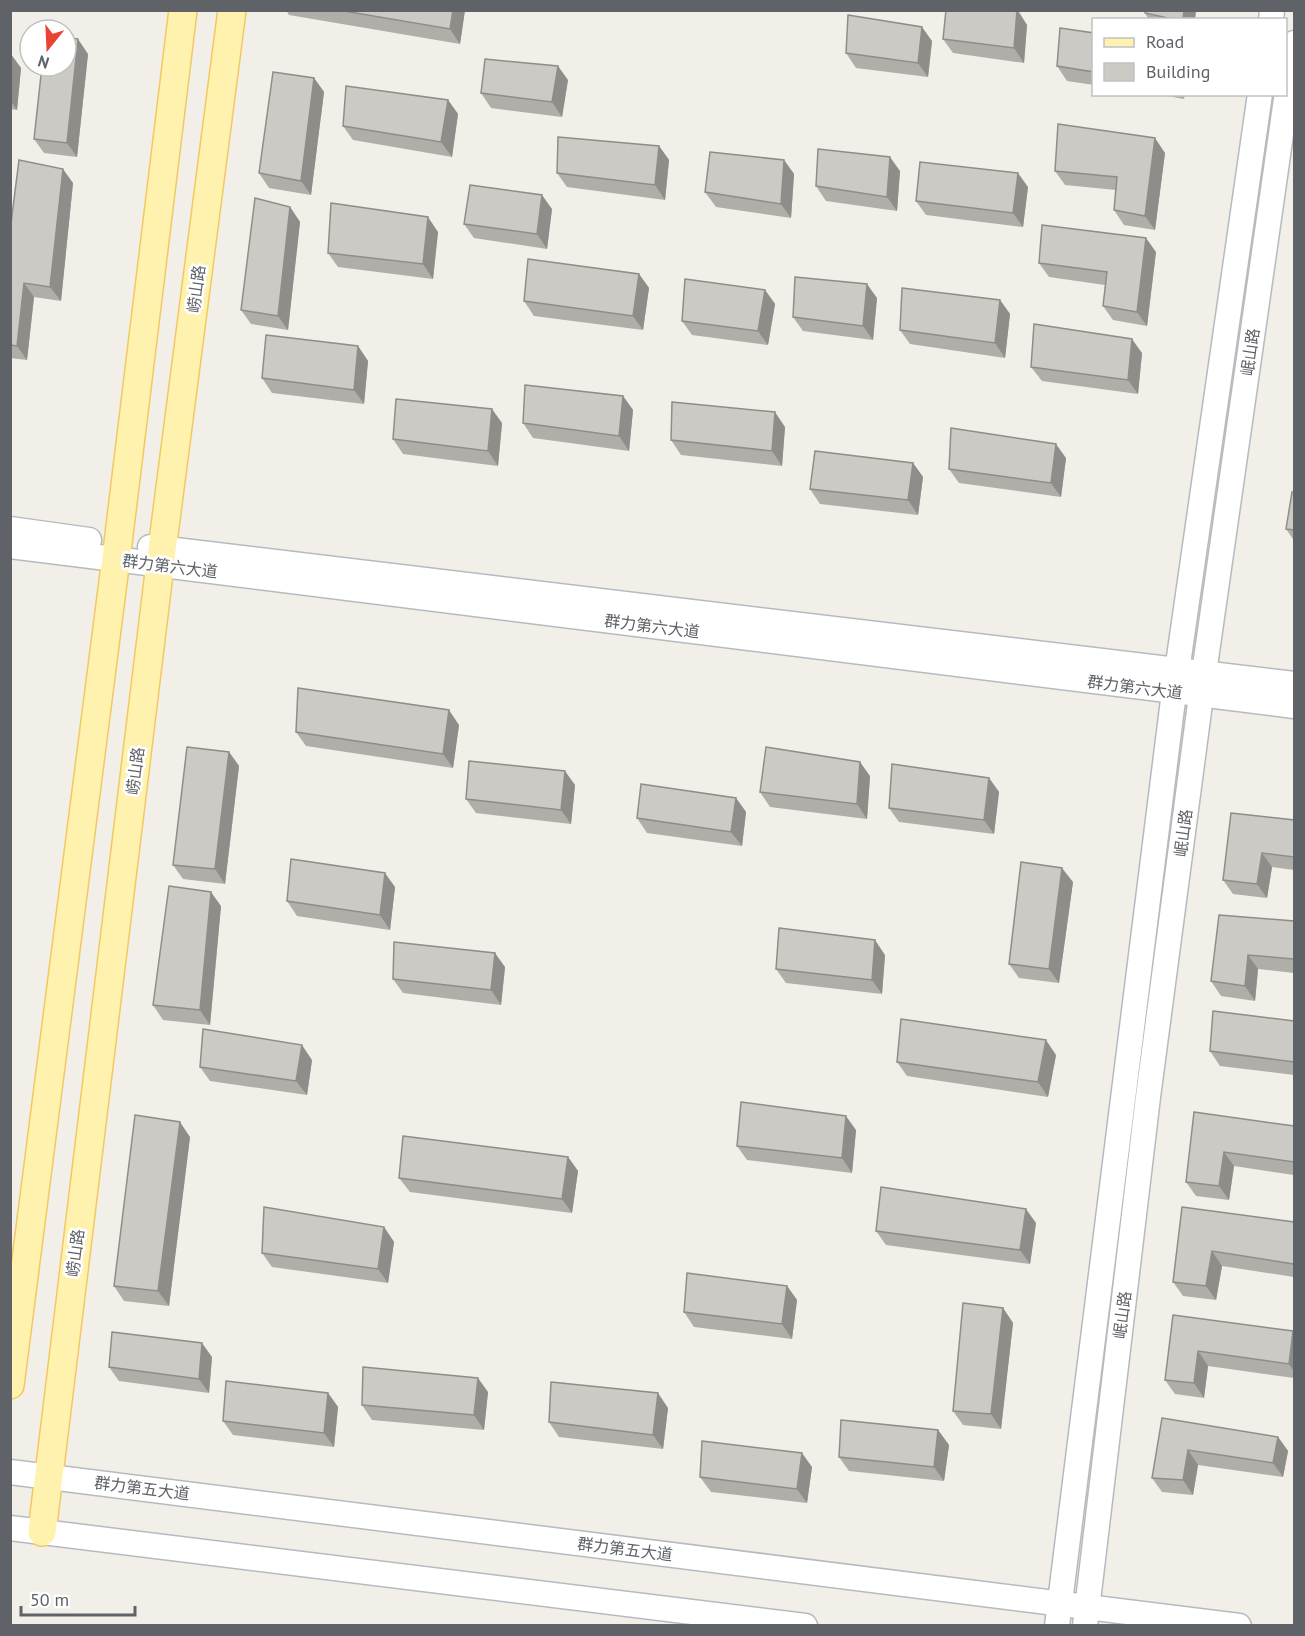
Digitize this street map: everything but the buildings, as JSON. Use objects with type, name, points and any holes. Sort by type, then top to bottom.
[{"type":"main road","points":[[10,1385],[117,552],[183,10]]},
{"type":"main road","name":"崂山路","points":[[42,1532],[162,556],[232,10]]},
{"type":"main road","name":"岷山路","points":[[1287,92],[1294,43]]},
{"type":"main road","name":"岷山路","points":[[1059,1614],[1177,681],[1260,96]]},
{"type":"main road","name":"岷山路","points":[[1086,1616],[1147,1108],[1203,684],[1286,96]]},
{"type":"main road","name":"群力第六大道","points":[[10,529],[117,552]]},
{"type":"main road","name":"群力第六大道","points":[[10,546],[162,556],[1203,684],[1294,684]]},
{"type":"main road","name":"群力第六大道","points":[[1203,684],[1294,706]]},
{"type":"main road","name":"群力第五大道","points":[[10,1472],[1059,1614],[1239,1626]]},
{"type":"main road","points":[[10,1528],[805,1626]]}]
